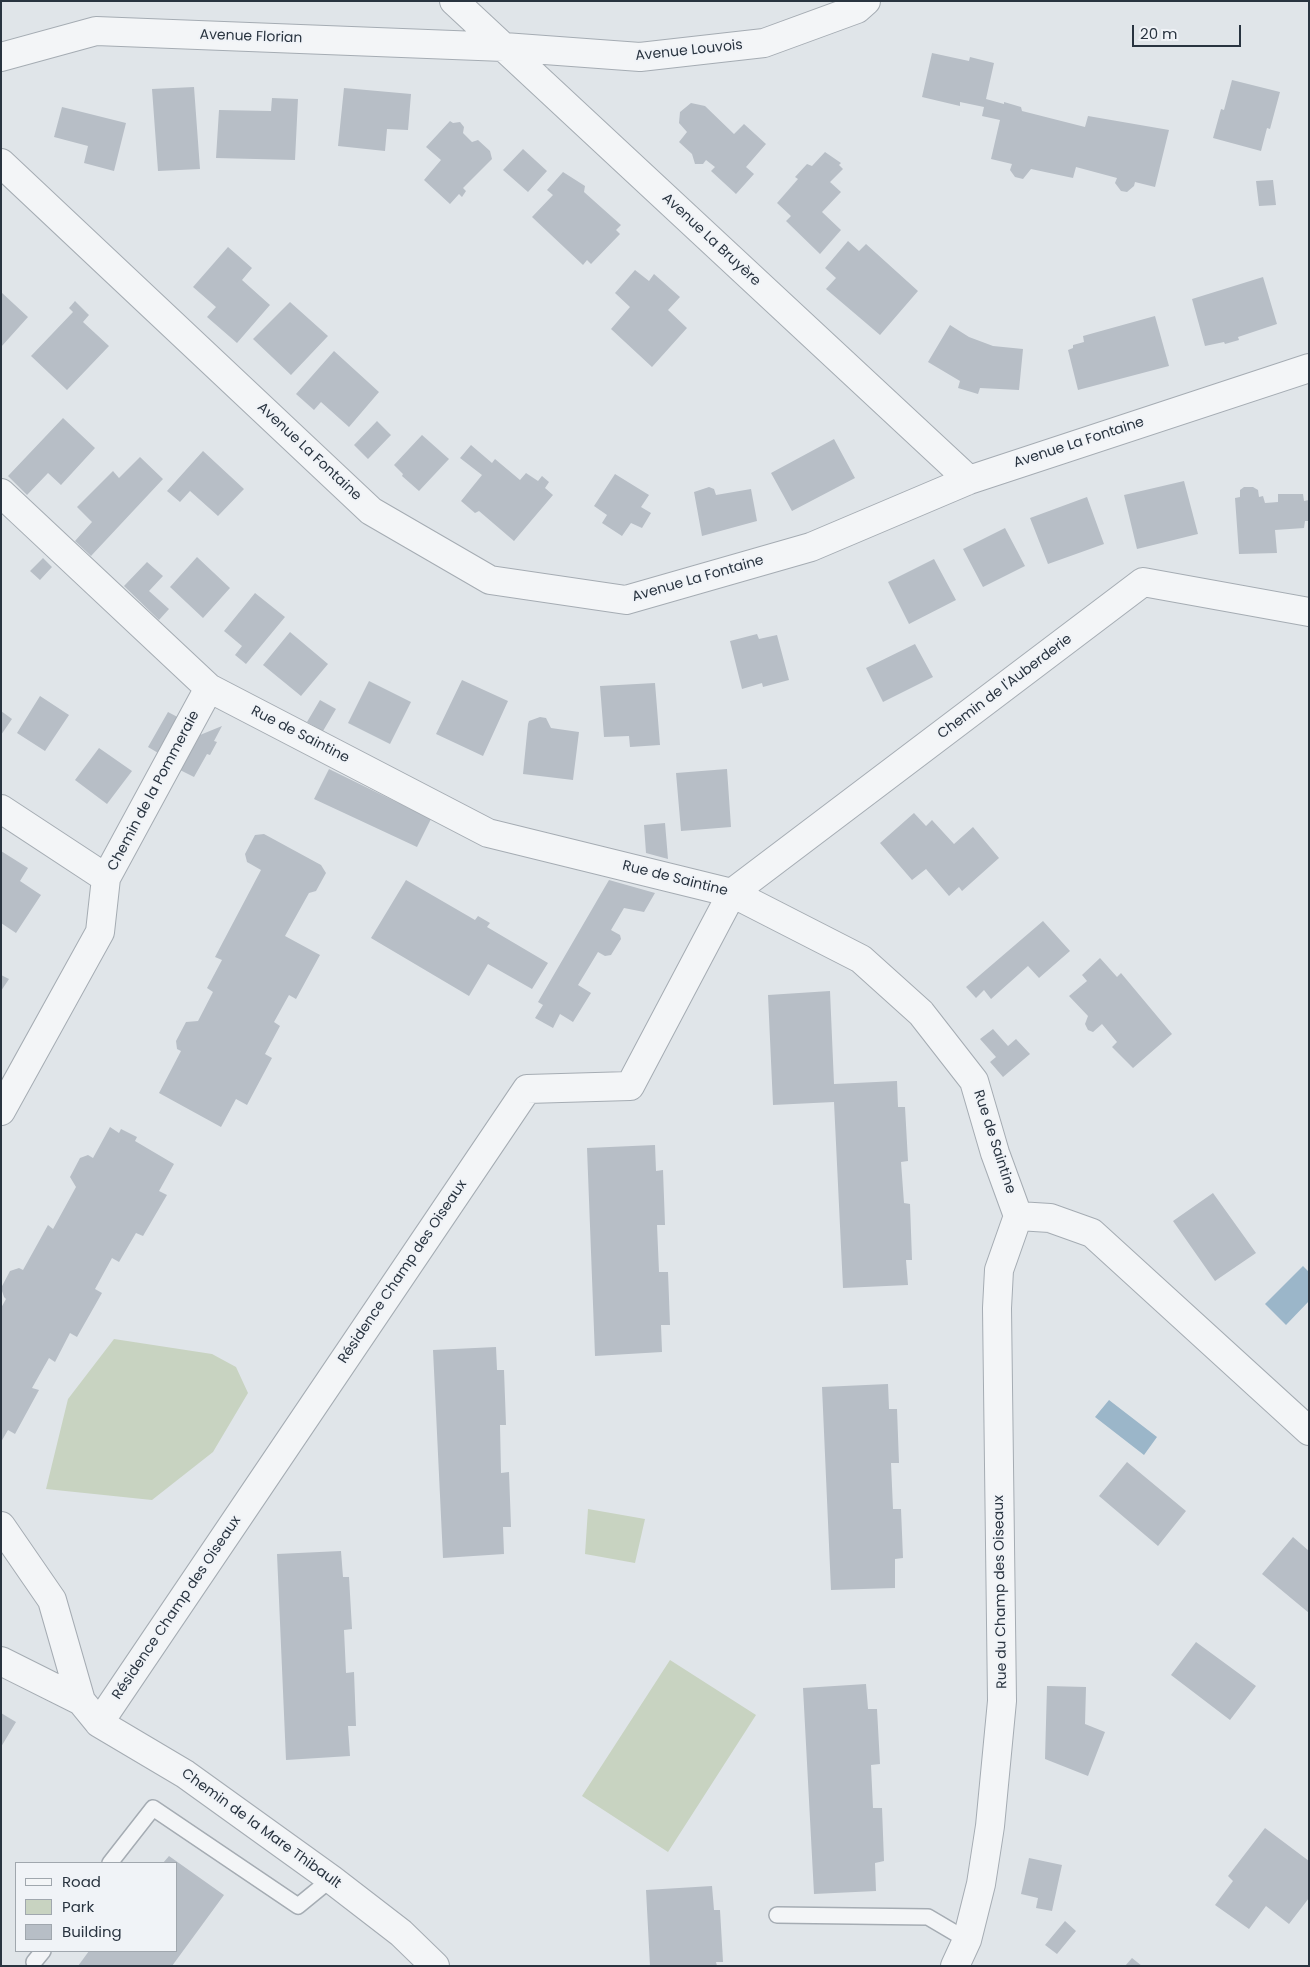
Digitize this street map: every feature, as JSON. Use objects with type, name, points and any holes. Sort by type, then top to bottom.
[{"type":"street","name":"Avenue La Bruyère","points":[[454,1],[969,480]]},
{"type":"street","name":"Avenue Louvois","points":[[504,47],[640,57],[764,43],[857,9],[866,1]]},
{"type":"street","name":"Avenue Florian","points":[[1,57],[96,31],[504,47]]},
{"type":"street","name":"Avenue La Fontaine","points":[[1,163],[371,511],[490,580],[626,600],[811,547],[969,480],[1309,368]]},
{"type":"street","name":"Rue de Saintine","points":[[1,493],[209,688],[488,833],[732,893],[862,959],[922,1013],[974,1081],[995,1153],[1018,1216]]},
{"type":"street","name":"Chemin de l'Auberderie","points":[[732,893],[1143,582],[1309,612]]},
{"type":"street","name":"Chemin de la Pommeraie","points":[[1,1110],[100,932],[106,878],[209,688]]},
{"type":"street","points":[[1,809],[106,878]]},
{"type":"street","name":"Résidence Champ des Oiseaux","points":[[100,1723],[527,1089],[630,1086],[732,893]]},
{"type":"street","points":[[1018,1216],[1050,1218],[1092,1233],[1309,1431]]},
{"type":"street","name":"Rue du Champ des Oiseaux","points":[[955,1966],[968,1940],[976,1912],[990,1826],[1002,1701],[997,1308],[999,1270],[1018,1216]]},
{"type":"street","name":"Chemin de la Mare Thibault","points":[[1,1526],[52,1600],[81,1701]]},
{"type":"street","name":"Chemin de la Mare Thibault","points":[[1,1661],[81,1701],[100,1723],[185,1774],[331,1879],[401,1933],[435,1966]]},
{"type":"lane","points":[[111,1862],[153,1808],[298,1906],[331,1879]]},
{"type":"lane","points":[[776,1915],[928,1917],[968,1940]]},
{"type":"green space","points":[[114,1339],[212,1354],[236,1367],[248,1393],[213,1452],[152,1500],[46,1489],[68,1399]]},
{"type":"green space","points":[[588,1509],[645,1519],[635,1563],[585,1554]]},
{"type":"green space","points":[[670,1660],[756,1715],[668,1852],[582,1796]]},
{"type":"water","points":[[1303,1266],[1309,1272],[1309,1301],[1286,1325],[1265,1304]]},
{"type":"water","points":[[1109,1400],[1157,1437],[1144,1455],[1095,1417]]},
{"type":"building","points":[[932,53],[969,61],[970,57],[994,63],[986,99],[1021,107],[1022,111],[1085,127],[1088,116],[1169,130],[1155,187],[1135,182],[1134,186],[1127,192],[1121,191],[1115,183],[1117,178],[1076,167],[1073,178],[1031,169],[1023,179],[1015,177],[1010,170],[1012,164],[991,159],[1000,120],[982,116],[984,107],[960,102],[960,106],[922,97]]},
{"type":"building","points":[[1232,80],[1280,92],[1270,129],[1267,128],[1261,151],[1213,138],[1221,109],[1224,110]]},
{"type":"building","points":[[194,87],[200,169],[158,171],[152,89]]},
{"type":"building","points":[[344,88],[411,94],[408,130],[387,129],[385,151],[338,146]]},
{"type":"building","points":[[272,98],[298,99],[295,160],[216,158],[219,110],[271,111]]},
{"type":"building","points":[[691,103],[705,106],[734,134],[744,124],[766,144],[746,167],[754,174],[736,194],[711,171],[715,167],[706,160],[703,164],[695,164],[692,154],[679,142],[687,132],[679,123],[680,112]]},
{"type":"building","points":[[62,107],[126,123],[114,171],[84,163],[88,146],[54,137]]},
{"type":"building","points":[[450,121],[453,123],[460,122],[464,127],[463,133],[472,142],[478,140],[490,151],[492,159],[463,188],[466,191],[462,197],[459,194],[450,204],[424,180],[441,160],[426,147]]},
{"type":"building","points":[[523,149],[547,171],[528,192],[503,170]]},
{"type":"building","points":[[825,152],[841,163],[839,165],[843,169],[830,182],[841,192],[822,212],[841,230],[820,254],[786,221],[791,216],[777,203],[798,179],[795,177],[807,164],[812,166]]},
{"type":"building","points":[[563,172],[585,186],[584,192],[621,225],[616,230],[620,234],[591,264],[587,260],[583,265],[532,217],[553,195],[547,190]]},
{"type":"building","points":[[1273,180],[1276,205],[1259,206],[1256,181]]},
{"type":"building","points":[[848,241],[859,251],[866,244],[918,291],[880,335],[826,289],[836,278],[825,268]]},
{"type":"building","points":[[228,247],[252,268],[242,280],[270,305],[237,343],[207,317],[216,307],[193,287]]},
{"type":"building","points":[[635,270],[649,281],[654,274],[680,297],[668,310],[687,328],[652,367],[611,329],[630,307],[615,293]]},
{"type":"building","points":[[1263,277],[1277,324],[1238,337],[1239,340],[1225,344],[1224,342],[1205,346],[1192,299]]},
{"type":"building","points":[[1,292],[28,317],[1,347]]},
{"type":"building","points":[[75,301],[89,315],[83,322],[109,346],[67,390],[31,356],[73,312],[69,308]]},
{"type":"building","points":[[290,302],[328,336],[291,375],[253,339]]},
{"type":"building","points":[[1155,316],[1169,366],[1078,390],[1068,350],[1073,348],[1073,345],[1084,342],[1083,336]]},
{"type":"building","points":[[950,325],[969,337],[993,346],[1023,349],[1019,390],[980,388],[978,394],[958,388],[960,381],[928,362]]},
{"type":"building","points":[[334,351],[379,392],[349,427],[321,402],[314,410],[296,394]]},
{"type":"building","points":[[63,418],[95,448],[61,485],[48,473],[27,495],[8,476]]},
{"type":"building","points":[[377,421],[391,435],[368,459],[354,445]]},
{"type":"building","points":[[422,435],[449,459],[419,491],[402,476],[403,474],[394,465]]},
{"type":"building","points":[[834,439],[855,478],[792,511],[771,473]]},
{"type":"building","points":[[471,445],[492,463],[495,459],[520,480],[526,473],[538,481],[542,476],[549,482],[545,488],[553,495],[514,541],[479,511],[475,513],[461,501],[482,475],[460,458]]},
{"type":"building","points":[[203,451],[244,489],[218,516],[190,491],[180,502],[167,491]]},
{"type":"building","points":[[140,457],[163,479],[91,556],[75,541],[92,522],[77,507],[113,471],[119,478]]},
{"type":"building","points":[[615,474],[649,495],[641,507],[651,513],[642,528],[631,523],[622,536],[602,523],[607,515],[594,506]]},
{"type":"building","points":[[1184,481],[1198,534],[1137,549],[1124,495]]},
{"type":"building","points":[[709,487],[714,489],[716,495],[751,489],[757,521],[702,536],[694,492]]},
{"type":"building","points":[[1244,487],[1253,487],[1258,490],[1259,497],[1263,496],[1265,503],[1278,502],[1278,494],[1303,494],[1304,501],[1309,500],[1309,521],[1305,521],[1304,528],[1275,530],[1277,553],[1239,554],[1235,498],[1240,497],[1240,490]]},
{"type":"building","points":[[1087,497],[1104,544],[1048,564],[1030,518]]},
{"type":"building","points":[[1005,528],[1025,566],[983,587],[963,549]]},
{"type":"building","points":[[197,557],[230,588],[203,618],[170,587]]},
{"type":"building","points":[[43,558],[52,567],[40,580],[30,571]]},
{"type":"building","points":[[934,559],[956,600],[909,624],[888,582]]},
{"type":"building","points":[[147,562],[163,576],[149,591],[169,609],[159,620],[124,586]]},
{"type":"building","points":[[255,593],[285,617],[246,664],[235,655],[242,646],[224,631]]},
{"type":"building","points":[[290,632],[328,664],[301,696],[263,665]]},
{"type":"building","points":[[757,634],[759,639],[777,635],[789,680],[763,687],[762,683],[742,689],[730,641]]},
{"type":"building","points":[[915,644],[933,677],[883,702],[866,668]]},
{"type":"building","points":[[462,680],[508,701],[483,756],[436,734]]},
{"type":"building","points":[[369,681],[411,702],[390,744],[348,723]]},
{"type":"building","points":[[655,683],[660,745],[630,747],[629,736],[604,737],[600,686]]},
{"type":"building","points":[[40,696],[69,715],[45,751],[17,733]]},
{"type":"building","points":[[320,700],[336,709],[323,731],[307,722]]},
{"type":"building","points":[[1,711],[12,719],[1,735]]},
{"type":"building","points":[[168,712],[185,721],[165,757],[148,747]]},
{"type":"building","points":[[540,717],[546,718],[551,728],[579,732],[573,780],[523,774],[528,724],[529,721]]},
{"type":"building","points":[[222,726],[214,741],[217,742],[210,755],[207,754],[194,777],[180,770],[200,735]]},
{"type":"building","points":[[99,748],[132,771],[107,804],[75,780]]},
{"type":"building","points":[[329,769],[431,819],[417,847],[314,799]]},
{"type":"building","points":[[727,769],[731,827],[681,831],[676,773]]},
{"type":"building","points":[[914,813],[926,826],[932,820],[954,844],[973,827],[999,858],[962,891],[959,887],[949,896],[926,869],[912,880],[880,843]]},
{"type":"building","points":[[665,823],[668,859],[646,853],[644,825]]},
{"type":"building","points":[[264,834],[321,865],[326,873],[316,891],[309,893],[285,936],[320,955],[296,999],[289,995],[274,1022],[280,1026],[265,1054],[272,1058],[247,1105],[236,1099],[221,1127],[159,1093],[181,1051],[177,1049],[176,1041],[186,1022],[198,1021],[213,992],[207,988],[222,960],[215,957],[261,870],[247,862],[245,854],[255,835]]},
{"type":"building","points":[[1,851],[28,868],[20,881],[41,895],[16,933],[1,923]]},
{"type":"building","points":[[406,880],[475,920],[478,916],[490,923],[487,927],[548,963],[532,989],[488,964],[469,996],[371,938]]},
{"type":"building","points":[[609,880],[655,893],[644,912],[624,908],[611,930],[620,935],[621,939],[611,955],[605,956],[598,952],[578,985],[591,993],[573,1022],[560,1014],[553,1028],[535,1018],[543,1005],[538,1002]]},
{"type":"building","points":[[1043,921],[1070,951],[1039,978],[1028,966],[991,999],[984,990],[976,998],[966,987]]},
{"type":"building","points":[[1100,958],[1117,977],[1121,973],[1172,1034],[1133,1068],[1112,1047],[1117,1042],[1102,1024],[1093,1032],[1088,1030],[1085,1024],[1088,1016],[1069,996],[1087,981],[1082,975]]},
{"type":"building","points":[[1,975],[9,979],[1,991]]},
{"type":"building","points":[[830,991],[834,1084],[897,1081],[898,1107],[905,1107],[908,1161],[901,1162],[904,1203],[910,1204],[912,1260],[906,1260],[908,1285],[843,1288],[834,1102],[773,1105],[768,995]]},
{"type":"building","points":[[993,1029],[1008,1046],[1016,1039],[1030,1054],[1003,1077],[990,1062],[996,1057],[980,1039]]},
{"type":"building","points":[[110,1127],[119,1133],[121,1129],[137,1137],[135,1141],[174,1164],[159,1191],[167,1195],[143,1236],[136,1233],[119,1262],[112,1258],[95,1289],[102,1293],[77,1337],[70,1333],[55,1362],[49,1358],[32,1388],[39,1390],[15,1434],[8,1430],[1,1442],[1,1308],[6,1299],[1,1288],[10,1271],[19,1268],[23,1270],[48,1225],[53,1229],[76,1187],[70,1177],[80,1158],[88,1155],[93,1158]]},
{"type":"building","points":[[655,1145],[656,1171],[663,1170],[665,1225],[657,1225],[659,1272],[668,1272],[670,1325],[661,1325],[662,1352],[595,1356],[587,1148]]},
{"type":"building","points":[[1213,1193],[1256,1253],[1215,1281],[1173,1221]]},
{"type":"building","points":[[496,1347],[497,1370],[504,1370],[506,1425],[500,1425],[501,1473],[509,1472],[511,1527],[503,1527],[504,1554],[443,1558],[433,1350]]},
{"type":"building","points":[[888,1384],[889,1409],[897,1409],[899,1463],[891,1463],[893,1509],[901,1509],[903,1558],[895,1559],[895,1588],[831,1590],[822,1387]]},
{"type":"building","points":[[1127,1462],[1186,1511],[1158,1546],[1099,1496]]},
{"type":"building","points":[[1293,1537],[1309,1551],[1309,1613],[1262,1574]]},
{"type":"building","points":[[341,1551],[343,1577],[349,1577],[352,1629],[344,1630],[346,1673],[354,1672],[356,1726],[348,1726],[350,1756],[286,1760],[277,1554]]},
{"type":"building","points":[[1196,1642],[1256,1686],[1230,1720],[1171,1675]]},
{"type":"building","points":[[866,1684],[868,1709],[877,1709],[880,1764],[871,1765],[873,1808],[882,1808],[884,1861],[875,1863],[876,1891],[814,1894],[803,1688]]},
{"type":"building","points":[[1047,1686],[1086,1687],[1085,1724],[1105,1732],[1088,1776],[1045,1759]]},
{"type":"building","points":[[1,1713],[16,1722],[1,1747]]},
{"type":"building","points":[[1265,1828],[1309,1861],[1309,1898],[1289,1924],[1266,1906],[1249,1929],[1215,1905],[1233,1881],[1228,1876]]},
{"type":"building","points":[[169,1856],[177,1862],[164,1862]]},
{"type":"building","points":[[1029,1858],[1062,1865],[1052,1911],[1036,1908],[1038,1898],[1021,1894]]},
{"type":"building","points":[[178,1862],[224,1895],[172,1966],[78,1966],[88,1952],[178,1952]]},
{"type":"building","points":[[712,1886],[714,1910],[720,1910],[723,1962],[716,1962],[717,1966],[650,1966],[646,1890]]},
{"type":"building","points":[[1065,1921],[1076,1931],[1057,1954],[1045,1945]]},
{"type":"building","points":[[1132,1958],[1142,1966],[1125,1966]]}]
